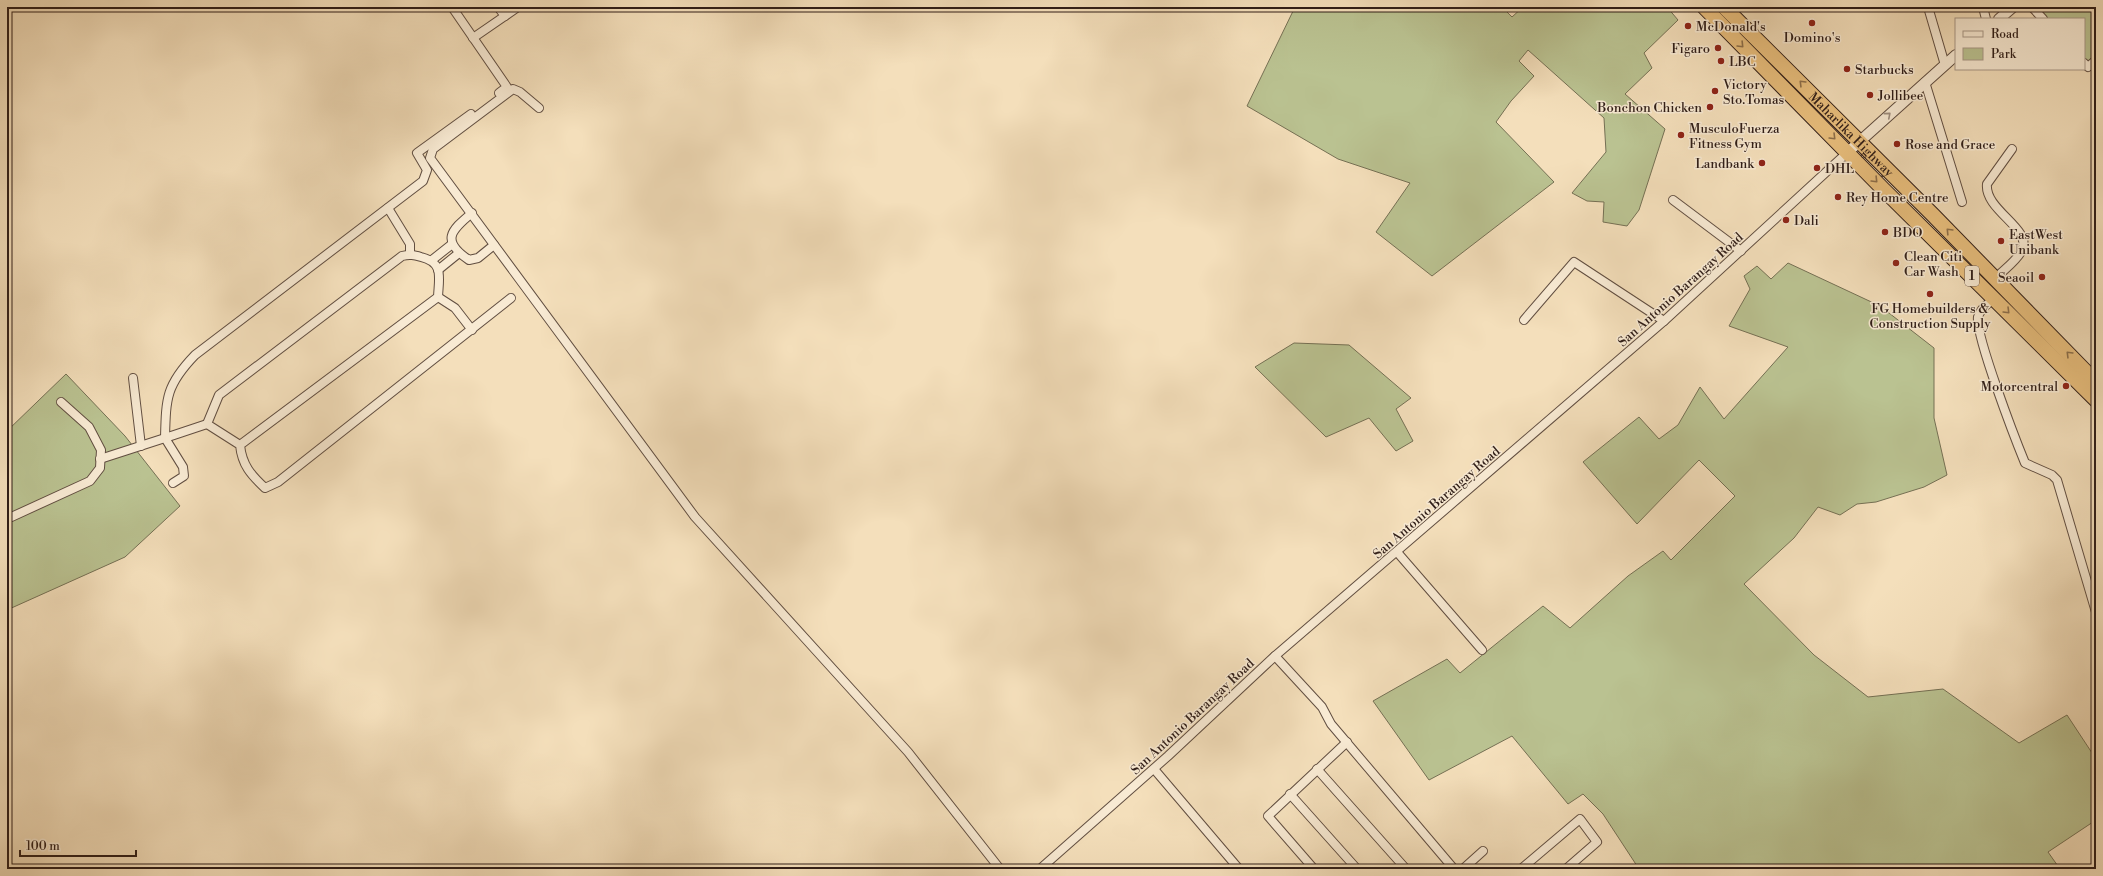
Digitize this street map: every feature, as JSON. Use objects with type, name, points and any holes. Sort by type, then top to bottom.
[{"type":"highway","name":"Maharlika Highway","points":[[1704,7],[2096,400]]},
{"type":"highway","name":"Maharlika Highway","points":[[1724,7],[1859,141],[2096,382]]},
{"type":"street","points":[[173,483],[184,476],[183,467],[165,438],[166,400],[178,372],[195,355],[423,181],[427,170],[417,153],[507,87],[452,7]]},
{"type":"street","points":[[498,7],[505,16]]},
{"type":"street","points":[[473,38],[518,7]]},
{"type":"street","points":[[1928,7],[1945,65]]},
{"type":"street","points":[[1983,7],[1986,18]]},
{"type":"street","points":[[2000,18],[2013,7]]},
{"type":"street","points":[[2032,7],[2042,18]]},
{"type":"street","points":[[1848,152],[1955,56]]},
{"type":"street","points":[[2085,64],[2088,67],[2096,60]]},
{"type":"street","points":[[1926,82],[1962,202]]},
{"type":"street","points":[[539,108],[520,92],[513,89],[433,149],[430,158],[695,517],[908,752],[1000,869]]},
{"type":"street","points":[[1995,279],[2021,252],[2024,246],[2022,235],[1991,200],[1987,190],[1987,184],[2012,149]]},
{"type":"street","name":"San Antonio Barangay Road","points":[[1040,869],[1154,769],[1275,656],[1664,321],[1848,152]]},
{"type":"street","points":[[1673,200],[1741,251]]},
{"type":"street","points":[[388,208],[410,244],[410,254]]},
{"type":"street","points":[[472,213],[456,226],[451,235],[452,245],[459,253],[469,260],[478,258],[494,245]]},
{"type":"street","points":[[432,260],[452,245]]},
{"type":"street","points":[[438,270],[459,253]]},
{"type":"street","points":[[100,459],[206,424],[219,395],[402,256],[410,254],[432,260],[438,270],[438,297]]},
{"type":"street","points":[[1524,320],[1574,262],[1664,321]]},
{"type":"street","points":[[438,297],[456,308],[472,330]]},
{"type":"street","points":[[240,445],[438,297]]},
{"type":"street","points":[[240,445],[241,457],[249,473],[265,488],[278,482],[511,298]]},
{"type":"street","points":[[1994,298],[1981,310],[1978,316],[1978,324],[1987,358],[2025,464],[2052,475],[2057,480],[2096,612]]},
{"type":"street","points":[[133,378],[141,446]]},
{"type":"street","points":[[7,519],[90,481],[100,468],[100,450],[89,427],[61,402]]},
{"type":"street","points":[[206,424],[240,445]]},
{"type":"street","points":[[1397,552],[1482,650]]},
{"type":"street","points":[[1275,656],[1322,707],[1331,724],[1454,869]]},
{"type":"street","points":[[1314,869],[1268,816],[1347,742]]},
{"type":"street","points":[[1154,769],[1239,869]]},
{"type":"street","points":[[1317,769],[1406,869]]},
{"type":"street","points":[[1290,794],[1357,869]]},
{"type":"street","points":[[1521,869],[1580,819],[1598,842],[1566,869]]},
{"type":"street","points":[[1463,869],[1483,851]]},
{"type":"green space","points":[[1295,7],[1502,7],[1512,17],[1523,7],[1647,7],[1649,9],[1667,7],[1678,20],[1644,53],[1652,68],[1625,94],[1665,129],[1639,210],[1627,226],[1603,222],[1604,202],[1587,201],[1572,193],[1606,152],[1604,118],[1528,50],[1519,61],[1534,76],[1511,101],[1496,122],[1554,182],[1432,276],[1376,232],[1410,183],[1338,159],[1247,106]]},
{"type":"green space","points":[[2037,7],[2096,7],[2096,55],[2087,62],[2085,60],[2085,18],[2047,18]]},
{"type":"green space","points":[[1788,263],[1880,306],[1934,348],[1934,418],[1947,475],[1924,487],[1876,502],[1857,504],[1840,515],[1818,507],[1794,538],[1744,584],[1814,655],[1868,697],[1943,689],[2019,743],[2067,715],[2096,759],[2096,820],[2048,852],[2060,869],[1639,869],[1603,814],[1583,794],[1568,804],[1512,736],[1429,780],[1373,701],[1447,659],[1460,673],[1543,606],[1570,628],[1628,576],[1663,551],[1671,560],[1735,496],[1699,460],[1637,524],[1583,462],[1639,417],[1659,439],[1678,425],[1700,387],[1724,419],[1788,347],[1729,326],[1750,289],[1744,276],[1757,266],[1771,279]]},
{"type":"green space","points":[[1294,343],[1349,345],[1411,398],[1396,409],[1413,441],[1396,451],[1369,418],[1326,437],[1255,367]]},
{"type":"green space","points":[[66,374],[125,436],[180,506],[125,557],[7,610],[7,431]]},
{"type":"place","name":"Domino's","points":[[1812,23]]},
{"type":"place","name":"McDonald's","points":[[1688,26]]},
{"type":"place","name":"Figaro","points":[[1718,48]]},
{"type":"place","name":"LBC","points":[[1721,61]]},
{"type":"place","name":"Starbucks","points":[[1847,69]]},
{"type":"place","name":"Victory Sto.Tomas","points":[[1715,91]]},
{"type":"place","name":"Jollibee","points":[[1870,95]]},
{"type":"place","name":"Bonchon Chicken","points":[[1710,107]]},
{"type":"place","name":"MusculoFuerza Fitness Gym","points":[[1681,135]]},
{"type":"place","name":"Rose and Grace","points":[[1897,144]]},
{"type":"place","name":"Landbank","points":[[1762,163]]},
{"type":"place","name":"DHL","points":[[1817,168]]},
{"type":"place","name":"Rey Home Centre","points":[[1838,197]]},
{"type":"place","name":"Dali","points":[[1786,220]]},
{"type":"place","name":"BDO","points":[[1885,232]]},
{"type":"place","name":"EastWest Unibank","points":[[2001,241]]},
{"type":"place","name":"Clean Citi Car Wash","points":[[1896,263]]},
{"type":"place","name":"Seaoil","points":[[2042,277]]},
{"type":"place","name":"FG Homebuilders & Construction Supply","points":[[1930,294]]},
{"type":"place","name":"Motorcentral","points":[[2066,386]]}]
